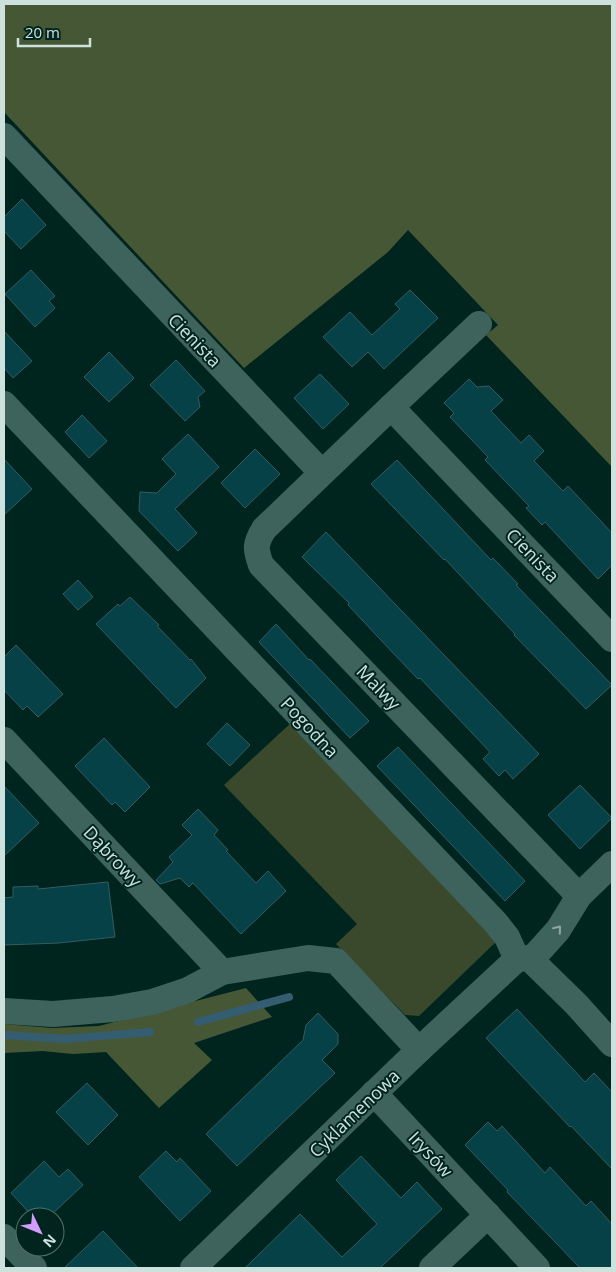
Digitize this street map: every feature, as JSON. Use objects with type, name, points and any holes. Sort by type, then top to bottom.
[{"type":"street","name":"Cienista","points":[[4,136],[322,473]]},
{"type":"street","points":[[322,473],[479,324]]},
{"type":"street","name":"Pogodna","points":[[4,404],[496,923],[524,959],[576,1004],[612,1044]]},
{"type":"street","name":"Cienista","points":[[391,407],[612,639]]},
{"type":"street","name":"Malwy","points":[[322,473],[264,529],[256,542],[256,551],[261,565],[579,896]]},
{"type":"street","name":"Dąbrowy","points":[[4,740],[222,972]]},
{"type":"street","name":"Cyklamenowa","points":[[193,1268],[420,1050],[558,930],[579,896],[612,864]]},
{"type":"street","points":[[4,1011],[52,1014],[113,1009],[152,1002],[188,990],[222,972],[308,958],[336,961],[420,1050]]},
{"type":"street","name":"Irysów","points":[[374,1093],[537,1268]]},
{"type":"street","points":[[432,1268],[488,1215]]},
{"type":"street","points":[[4,1236],[34,1268]]},
{"type":"green space","points":[[4,4],[612,4],[612,467],[486,335],[498,325],[408,230],[388,252],[244,368],[4,112]]},
{"type":"green space","points":[[293,721],[499,939],[419,1016],[405,1015],[336,944],[357,924],[224,785]]},
{"type":"green space","points":[[246,988],[272,1017],[194,1043],[212,1060],[159,1108],[106,1052],[73,1054],[43,1051],[4,1053],[4,1024],[52,1028],[99,1026]]},
{"type":"building","points":[[22,199],[46,225],[21,249],[4,231],[4,217]]},
{"type":"building","points":[[31,270],[55,296],[49,301],[55,308],[35,327],[5,294]]},
{"type":"building","points":[[410,290],[438,318],[384,369],[368,352],[352,367],[323,337],[350,312],[372,335],[400,309],[395,304]]},
{"type":"building","points":[[4,331],[32,361],[13,378],[4,368]]},
{"type":"building","points":[[109,352],[134,378],[109,402],[84,377]]},
{"type":"building","points":[[176,360],[205,391],[198,397],[200,407],[185,421],[150,385]]},
{"type":"building","points":[[320,374],[349,404],[323,429],[294,398]]},
{"type":"building","points":[[469,379],[477,387],[489,386],[503,400],[491,411],[521,443],[529,435],[544,451],[534,461],[563,491],[568,486],[612,533],[612,565],[598,579],[545,522],[542,525],[526,508],[529,506],[485,460],[488,457],[450,417],[454,413],[444,403]]},
{"type":"building","points":[[82,415],[107,441],[89,458],[65,432]]},
{"type":"building","points":[[188,434],[219,467],[175,509],[197,533],[178,551],[139,511],[140,492],[157,493],[176,474],[162,459]]},
{"type":"building","points":[[255,449],[280,474],[245,508],[221,483]]},
{"type":"building","points":[[4,459],[32,489],[4,515]]},
{"type":"building","points":[[397,460],[491,560],[493,558],[518,584],[516,585],[612,685],[586,709],[514,635],[445,559],[371,484]]},
{"type":"building","points":[[326,532],[539,754],[513,779],[505,770],[499,776],[483,759],[490,752],[420,678],[418,679],[394,654],[348,605],[349,603],[302,557]]},
{"type":"building","points":[[78,580],[93,597],[78,610],[63,594]]},
{"type":"building","points":[[130,597],[191,659],[206,678],[176,708],[96,624],[118,604],[120,606]]},
{"type":"building","points":[[276,624],[369,721],[350,738],[259,642]]},
{"type":"building","points":[[16,645],[63,694],[38,717],[27,706],[23,710],[4,690],[4,657]]},
{"type":"building","points":[[227,723],[250,745],[230,766],[207,744]]},
{"type":"building","points":[[104,738],[150,787],[125,812],[115,802],[112,805],[75,766]]},
{"type":"building","points":[[398,747],[525,881],[505,901],[377,766]]},
{"type":"building","points":[[580,785],[612,818],[580,849],[548,815]]},
{"type":"building","points":[[4,786],[39,823],[4,856]]},
{"type":"building","points":[[198,809],[218,830],[214,835],[228,850],[226,851],[256,883],[268,871],[286,891],[241,934],[193,883],[189,887],[180,878],[160,884],[156,880],[173,862],[169,857],[192,835],[182,825]]},
{"type":"building","points":[[108,882],[115,937],[59,943],[4,945],[4,898],[13,897],[13,887],[38,886],[38,889]]},
{"type":"building","points":[[517,1009],[585,1082],[594,1073],[612,1092],[612,1169],[486,1038]]},
{"type":"building","points":[[318,1013],[338,1034],[338,1044],[322,1060],[335,1073],[237,1166],[206,1134],[303,1040],[306,1025]]},
{"type":"building","points":[[87,1083],[118,1115],[88,1145],[56,1112]]},
{"type":"building","points":[[488,1122],[497,1131],[502,1126],[545,1173],[550,1167],[586,1206],[591,1201],[612,1224],[612,1268],[580,1268],[465,1145]]},
{"type":"building","points":[[166,1151],[177,1162],[180,1158],[211,1191],[180,1221],[139,1177]]},
{"type":"building","points":[[361,1156],[401,1198],[417,1182],[442,1209],[380,1268],[245,1268],[300,1214],[342,1257],[377,1224],[336,1180]]},
{"type":"building","points":[[44,1161],[59,1177],[68,1169],[83,1185],[60,1207],[24,1207],[11,1193]]},
{"type":"building","points":[[103,1231],[138,1268],[64,1268]]},
{"type":"waterway","points":[[198,1022],[289,997]]},
{"type":"waterway","points":[[4,1035],[65,1039],[150,1032]]}]
